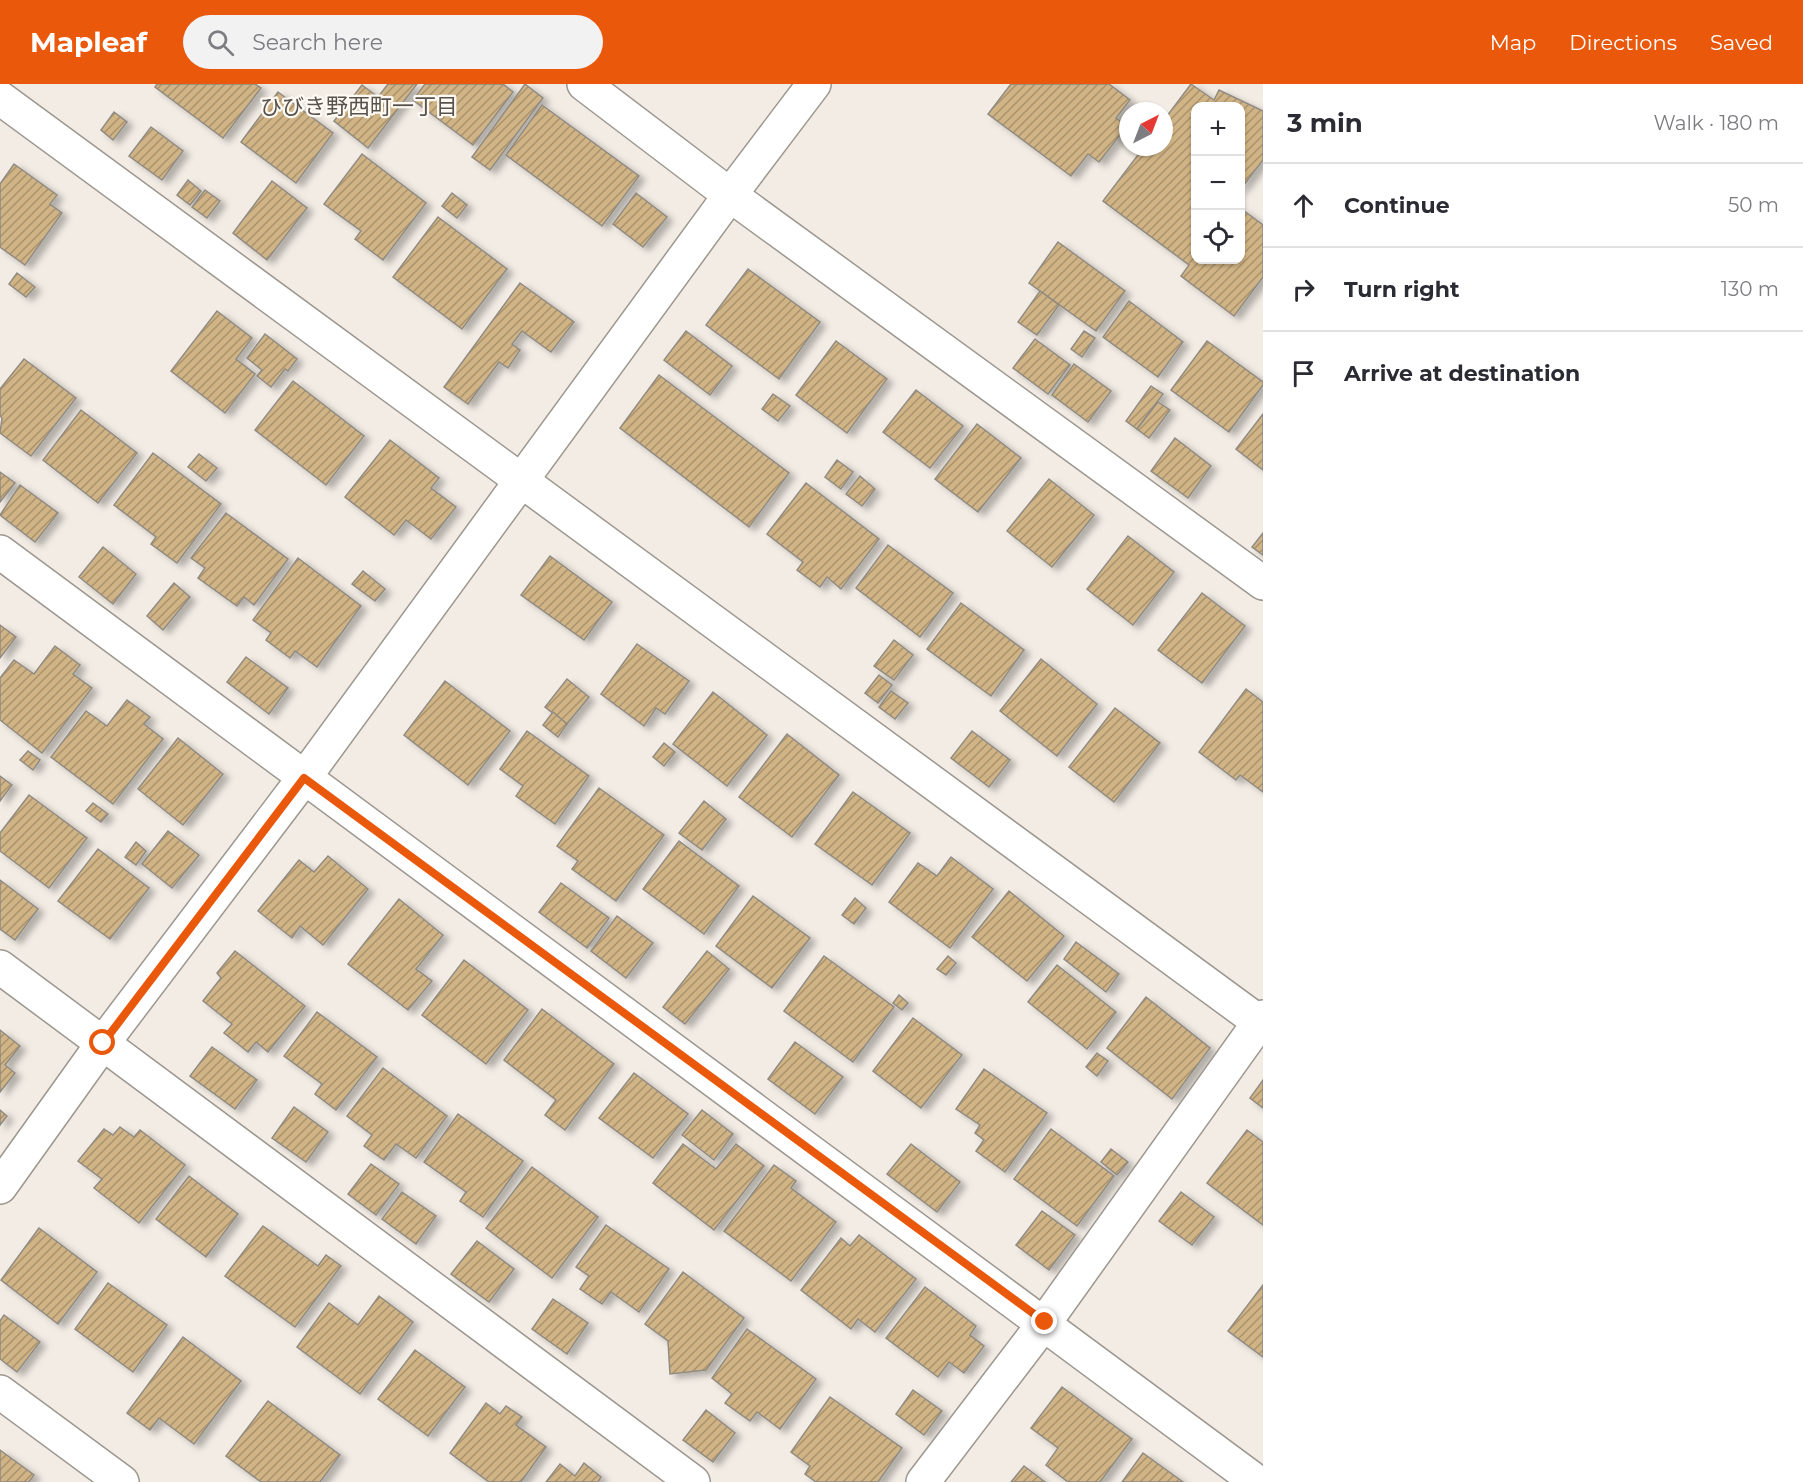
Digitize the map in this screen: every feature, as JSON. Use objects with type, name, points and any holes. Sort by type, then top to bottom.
[{"type":"street","points":[[584,84],[730,195],[1263,583]]},
{"type":"street","points":[[0,1187],[103,1043],[304,778],[730,195],[814,84]]},
{"type":"street","points":[[0,98],[1261,1020],[1045,1322],[923,1482]]},
{"type":"street","points":[[0,552],[1045,1322],[1257,1482]]},
{"type":"street","points":[[0,967],[693,1482]]},
{"type":"street","points":[[0,1392],[122,1482]]},
{"type":"building","points":[[157,84],[255,84],[261,88],[223,138],[155,87]]},
{"type":"building","points":[[388,84],[417,84],[368,148],[334,121],[362,85],[378,97]]},
{"type":"building","points":[[425,84],[503,84],[513,92],[473,145],[413,100]]},
{"type":"building","points":[[525,84],[543,98],[490,170],[472,157]]},
{"type":"building","points":[[1011,84],[1109,84],[1130,100],[1119,102],[1119,114],[1116,118],[1119,120],[1119,136],[1099,162],[1088,154],[1071,176],[988,114]]},
{"type":"building","points":[[1191,84],[1214,100],[1219,90],[1244,102],[1191,102],[1191,264],[1245,264],[1245,212],[1263,225],[1263,277],[1234,316],[1181,276],[1189,265],[1103,201],[1137,156],[1173,156],[1173,108]]},
{"type":"building","points":[[278,92],[333,133],[296,183],[241,142]]},
{"type":"building","points":[[1245,102],[1263,111],[1263,160],[1245,183]]},
{"type":"building","points":[[542,105],[639,176],[602,226],[506,155]]},
{"type":"building","points":[[114,112],[127,122],[113,140],[101,130]]},
{"type":"building","points":[[151,127],[183,151],[162,180],[129,156]]},
{"type":"building","points":[[362,154],[426,203],[383,260],[355,239],[361,231],[324,204]]},
{"type":"building","points":[[14,164],[57,195],[50,204],[62,213],[25,265],[0,247],[0,184]]},
{"type":"building","points":[[188,180],[201,191],[190,205],[177,195]]},
{"type":"building","points":[[272,181],[307,208],[267,260],[233,233]]},
{"type":"building","points":[[205,190],[220,201],[207,218],[192,207]]},
{"type":"building","points":[[452,193],[467,205],[457,218],[442,206]]},
{"type":"building","points":[[636,193],[667,217],[643,247],[613,224]]},
{"type":"building","points":[[438,217],[507,269],[462,329],[393,277]]},
{"type":"building","points":[[1058,242],[1125,291],[1096,331],[1029,283]]},
{"type":"building","points":[[748,269],[820,322],[779,379],[706,325]]},
{"type":"building","points":[[17,273],[35,287],[26,297],[9,284]]},
{"type":"building","points":[[520,283],[574,322],[551,352],[522,331],[512,344],[520,350],[508,368],[499,362],[468,404],[444,387]]},
{"type":"building","points":[[1040,291],[1059,305],[1037,335],[1018,322]]},
{"type":"building","points":[[1129,301],[1183,342],[1158,377],[1103,337]]},
{"type":"building","points":[[217,311],[252,338],[236,359],[255,374],[225,413],[171,371]]},
{"type":"building","points":[[686,331],[732,366],[710,395],[664,360]]},
{"type":"building","points":[[1084,331],[1095,338],[1082,357],[1071,349]]},
{"type":"building","points":[[265,334],[297,359],[288,371],[285,369],[271,387],[257,376],[262,370],[247,358]]},
{"type":"building","points":[[1035,339],[1070,365],[1048,394],[1013,368]]},
{"type":"building","points":[[836,341],[887,379],[847,433],[796,395]]},
{"type":"building","points":[[1207,341],[1263,382],[1229,432],[1171,390]]},
{"type":"building","points":[[24,359],[76,398],[31,456],[0,433],[2,418],[0,416],[0,389]]},
{"type":"building","points":[[1074,364],[1111,391],[1088,422],[1052,395]]},
{"type":"building","points":[[659,375],[789,473],[749,527],[620,428]]},
{"type":"building","points":[[293,381],[364,436],[326,485],[255,430]]},
{"type":"building","points":[[1151,386],[1163,394],[1137,429],[1126,421]]},
{"type":"building","points":[[916,390],[963,426],[930,468],[883,432]]},
{"type":"building","points":[[773,394],[790,406],[778,421],[762,409]]},
{"type":"building","points":[[1158,402],[1170,410],[1149,438],[1137,429]]},
{"type":"building","points":[[81,410],[137,453],[98,503],[43,460]]},
{"type":"building","points":[[1263,414],[1263,470],[1236,449]]},
{"type":"building","points":[[977,424],[1021,458],[978,512],[935,479]]},
{"type":"building","points":[[1175,438],[1211,466],[1188,498],[1151,471]]},
{"type":"building","points":[[390,440],[439,478],[431,488],[456,507],[431,539],[406,520],[394,535],[345,497]]},
{"type":"building","points":[[153,453],[221,504],[177,563],[151,544],[156,537],[114,505]]},
{"type":"building","points":[[199,454],[217,468],[206,481],[188,467]]},
{"type":"building","points":[[837,460],[853,472],[841,489],[825,477]]},
{"type":"building","points":[[0,472],[15,483],[0,502]]},
{"type":"building","points":[[860,476],[875,489],[862,506],[846,494]]},
{"type":"building","points":[[1049,479],[1094,515],[1052,567],[1007,531]]},
{"type":"building","points":[[806,483],[879,539],[841,589],[827,577],[820,587],[797,570],[803,562],[767,534]]},
{"type":"building","points":[[20,485],[58,513],[35,542],[0,515]]},
{"type":"building","points":[[226,513],[288,559],[254,605],[244,597],[237,606],[198,578],[205,568],[191,558]]},
{"type":"building","points":[[1263,533],[1263,555],[1252,547]]},
{"type":"building","points":[[1128,536],[1174,572],[1133,625],[1087,589]]},
{"type":"building","points":[[888,545],[953,593],[920,637],[856,588]]},
{"type":"building","points":[[103,547],[136,574],[113,604],[79,577]]},
{"type":"building","points":[[550,556],[612,602],[584,640],[521,595]]},
{"type":"building","points":[[298,558],[361,606],[317,667],[295,651],[290,658],[266,640],[271,633],[253,620]]},
{"type":"building","points":[[363,571],[385,589],[375,601],[352,584]]},
{"type":"building","points":[[174,583],[190,597],[163,630],[147,616]]},
{"type":"building","points":[[1202,593],[1245,626],[1202,683],[1158,650]]},
{"type":"building","points":[[961,603],[1024,650],[991,696],[927,649]]},
{"type":"building","points":[[0,625],[16,637],[0,658]]},
{"type":"building","points":[[894,640],[913,655],[894,680],[874,666]]},
{"type":"building","points":[[637,644],[689,681],[665,714],[656,708],[644,726],[601,694]]},
{"type":"building","points":[[55,646],[80,665],[73,674],[92,688],[42,753],[0,720],[0,678],[14,660],[34,674]]},
{"type":"building","points":[[246,657],[288,688],[269,714],[227,682]]},
{"type":"building","points":[[1041,659],[1097,704],[1057,756],[1000,711]]},
{"type":"building","points":[[879,675],[892,685],[878,703],[865,693]]},
{"type":"building","points":[[567,679],[589,697],[567,724],[545,707]]},
{"type":"building","points":[[445,681],[510,731],[468,785],[404,735]]},
{"type":"building","points":[[1246,689],[1263,702],[1263,792],[1240,775],[1236,780],[1199,752]]},
{"type":"building","points":[[891,691],[908,703],[895,719],[879,707]]},
{"type":"building","points":[[713,692],[767,735],[727,786],[673,744]]},
{"type":"building","points":[[127,700],[150,717],[144,724],[163,739],[113,804],[51,757],[86,711],[107,726]]},
{"type":"building","points":[[1115,708],[1160,743],[1114,802],[1069,767]]},
{"type":"building","points":[[553,712],[567,724],[558,737],[543,725]]},
{"type":"building","points":[[527,731],[589,776],[555,824],[516,796],[523,786],[500,769]]},
{"type":"building","points":[[972,731],[1010,760],[989,787],[951,758]]},
{"type":"building","points":[[787,734],[839,775],[792,837],[739,797]]},
{"type":"building","points":[[178,738],[223,774],[183,825],[138,789]]},
{"type":"building","points":[[664,743],[675,752],[664,766],[653,757]]},
{"type":"building","points":[[28,751],[40,760],[33,770],[20,760]]},
{"type":"building","points":[[0,776],[12,785],[0,801]]},
{"type":"building","points":[[599,788],[664,835],[616,901],[572,869],[578,861],[557,846]]},
{"type":"building","points":[[853,792],[910,833],[872,885],[815,844]]},
{"type":"building","points":[[29,795],[87,838],[49,888],[0,851],[0,833]]},
{"type":"building","points":[[704,801],[726,819],[702,850],[679,833]]},
{"type":"building","points":[[93,803],[108,814],[101,822],[86,811]]},
{"type":"building","points":[[168,831],[199,855],[172,888],[142,864]]},
{"type":"building","points":[[679,841],[739,886],[704,934],[643,889]]},
{"type":"building","points":[[136,842],[146,851],[136,865],[125,857]]},
{"type":"building","points":[[98,849],[149,888],[110,939],[58,901]]},
{"type":"building","points":[[328,856],[368,889],[323,945],[300,926],[292,938],[258,911],[299,860],[314,872]]},
{"type":"building","points":[[951,857],[993,889],[950,948],[889,902],[918,863],[937,876]]},
{"type":"building","points":[[0,880],[38,909],[15,940],[0,929]]},
{"type":"building","points":[[561,883],[609,918],[587,948],[539,912]]},
{"type":"building","points":[[1009,891],[1064,936],[1027,981],[972,937]]},
{"type":"building","points":[[753,896],[810,938],[772,988],[716,946]]},
{"type":"building","points":[[855,898],[866,908],[854,924],[842,915]]},
{"type":"building","points":[[399,899],[443,935],[416,969],[432,981],[408,1010],[348,964]]},
{"type":"building","points":[[617,916],[653,943],[626,978],[591,951]]},
{"type":"building","points":[[1076,942],[1119,974],[1106,992],[1064,959]]},
{"type":"building","points":[[235,951],[305,1006],[268,1052],[256,1042],[248,1052],[224,1033],[232,1024],[203,1001],[221,978],[217,973]]},
{"type":"building","points":[[707,951],[729,969],[685,1024],[663,1007]]},
{"type":"building","points":[[824,956],[894,1007],[853,1062],[784,1011]]},
{"type":"building","points":[[948,956],[956,963],[946,975],[937,969]]},
{"type":"building","points":[[464,960],[528,1010],[486,1064],[422,1015]]},
{"type":"building","points":[[1057,965],[1116,1012],[1087,1049],[1028,1002]]},
{"type":"building","points":[[899,995],[908,1003],[902,1010],[893,1003]]},
{"type":"building","points":[[1146,997],[1210,1048],[1172,1099],[1107,1048]]},
{"type":"building","points":[[542,1009],[614,1064],[565,1130],[545,1115],[556,1100],[504,1060]]},
{"type":"building","points":[[317,1012],[377,1057],[336,1110],[315,1094],[322,1084],[284,1056]]},
{"type":"building","points":[[913,1018],[962,1055],[921,1108],[873,1071]]},
{"type":"building","points":[[0,1030],[20,1046],[5,1065],[15,1073],[0,1092]]},
{"type":"building","points":[[795,1042],[843,1077],[815,1114],[768,1079]]},
{"type":"building","points":[[212,1047],[257,1080],[235,1109],[190,1076]]},
{"type":"building","points":[[1097,1053],[1108,1061],[1097,1076],[1086,1067]]},
{"type":"building","points":[[383,1068],[447,1116],[416,1158],[396,1144],[384,1160],[364,1146],[372,1135],[347,1116]]},
{"type":"building","points":[[984,1069],[1047,1113],[1005,1172],[976,1151],[984,1140],[975,1133],[980,1125],[956,1109]]},
{"type":"building","points":[[634,1073],[688,1114],[653,1158],[599,1118]]},
{"type":"building","points":[[1263,1080],[1263,1108],[1250,1098]]},
{"type":"building","points":[[294,1107],[328,1132],[306,1162],[272,1138]]},
{"type":"building","points":[[0,1110],[7,1116],[0,1125]]},
{"type":"building","points":[[702,1110],[733,1134],[714,1160],[682,1135]]},
{"type":"building","points":[[458,1114],[523,1161],[483,1217],[460,1201],[466,1192],[424,1162]]},
{"type":"building","points":[[120,1127],[134,1137],[140,1130],[185,1165],[139,1223],[94,1188],[102,1179],[78,1161],[104,1129],[113,1135]]},
{"type":"building","points":[[1051,1129],[1114,1176],[1077,1226],[1014,1179]]},
{"type":"building","points":[[1247,1130],[1263,1142],[1263,1225],[1207,1183]]},
{"type":"building","points":[[683,1144],[716,1169],[736,1144],[764,1166],[714,1230],[653,1183]]},
{"type":"building","points":[[911,1144],[960,1182],[937,1212],[887,1174]]},
{"type":"building","points":[[1111,1149],[1128,1162],[1117,1175],[1101,1162]]},
{"type":"building","points":[[371,1164],[399,1184],[376,1215],[348,1194]]},
{"type":"building","points":[[774,1165],[796,1181],[791,1188],[836,1222],[791,1281],[724,1231]]},
{"type":"building","points":[[532,1167],[598,1217],[552,1278],[486,1228]]},
{"type":"building","points":[[189,1176],[238,1214],[206,1257],[156,1219]]},
{"type":"building","points":[[402,1192],[436,1216],[416,1244],[382,1219]]},
{"type":"building","points":[[1181,1192],[1214,1217],[1192,1245],[1159,1221]]},
{"type":"building","points":[[1042,1211],[1075,1235],[1049,1270],[1016,1245]]},
{"type":"building","points":[[606,1225],[669,1269],[639,1312],[611,1292],[602,1304],[580,1289],[589,1276],[576,1267]]},
{"type":"building","points":[[263,1226],[318,1266],[326,1255],[341,1266],[295,1327],[225,1276]]},
{"type":"building","points":[[39,1228],[97,1272],[58,1324],[1,1280]]},
{"type":"building","points":[[859,1235],[916,1279],[875,1332],[858,1319],[851,1329],[801,1290],[841,1238],[850,1246]]},
{"type":"building","points":[[477,1241],[514,1269],[489,1302],[451,1274]]},
{"type":"building","points":[[683,1272],[744,1318],[706,1370],[670,1374],[668,1341],[645,1324]]},
{"type":"building","points":[[108,1283],[167,1325],[133,1372],[75,1329]]},
{"type":"building","points":[[1263,1285],[1263,1357],[1228,1331]]},
{"type":"building","points":[[925,1287],[976,1326],[970,1335],[984,1346],[964,1373],[949,1362],[938,1377],[886,1338]]},
{"type":"building","points":[[379,1296],[413,1322],[360,1394],[297,1347],[329,1303],[358,1325]]},
{"type":"building","points":[[553,1299],[588,1323],[567,1354],[532,1329]]},
{"type":"building","points":[[4,1315],[40,1342],[17,1372],[0,1359],[0,1321]]},
{"type":"building","points":[[747,1329],[816,1379],[780,1429],[757,1412],[750,1421],[725,1403],[732,1394],[712,1378]]},
{"type":"building","points":[[183,1337],[241,1381],[194,1444],[159,1418],[150,1430],[127,1413]]},
{"type":"building","points":[[415,1350],[465,1387],[428,1436],[378,1399]]},
{"type":"building","points":[[1062,1387],[1132,1439],[1100,1482],[1068,1482],[1046,1465],[1058,1448],[1031,1428]]},
{"type":"building","points":[[913,1390],[942,1411],[924,1435],[896,1414]]},
{"type":"building","points":[[830,1397],[902,1448],[878,1482],[816,1482],[805,1474],[810,1466],[791,1452]]},
{"type":"building","points":[[268,1401],[340,1455],[320,1482],[261,1482],[226,1456]]},
{"type":"building","points":[[486,1403],[500,1414],[506,1406],[522,1417],[516,1425],[546,1447],[521,1482],[489,1482],[450,1453]]},
{"type":"building","points":[[706,1410],[735,1433],[713,1462],[683,1440]]},
{"type":"building","points":[[0,1450],[34,1475],[29,1482],[0,1482]]},
{"type":"building","points":[[1143,1453],[1183,1482],[1122,1482]]},
{"type":"building","points":[[584,1463],[601,1477],[598,1482],[546,1482],[560,1464],[575,1476]]},
{"type":"building","points":[[1024,1466],[1045,1482],[1011,1482]]},
{"type":"district","name":"ひびき野西町一丁目","points":[[359,106]]},
{"type":"route","points":[[103,1043],[304,778],[1045,1322]]}]
